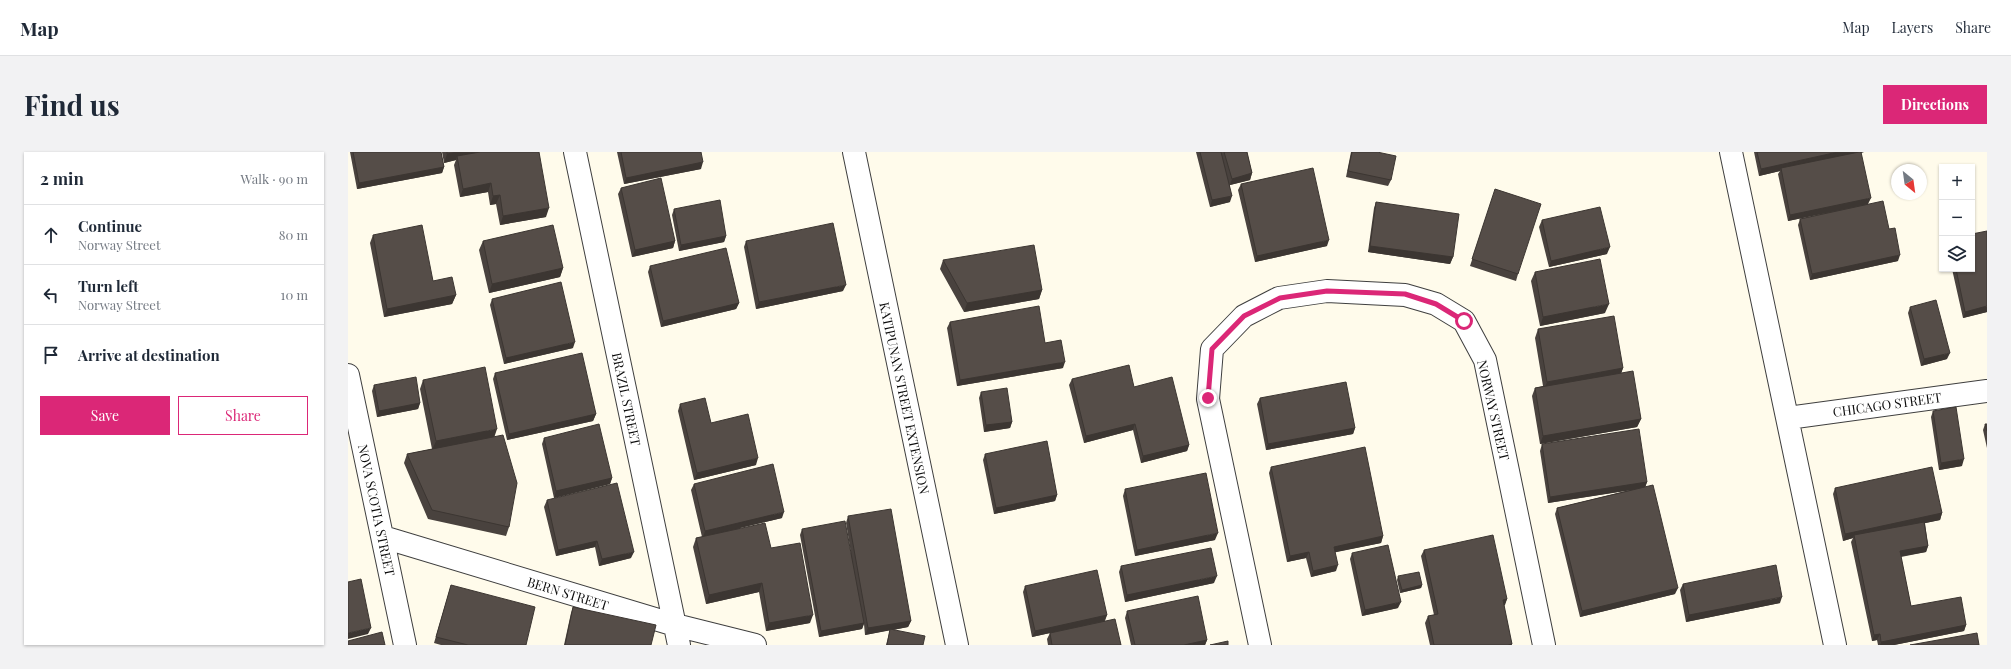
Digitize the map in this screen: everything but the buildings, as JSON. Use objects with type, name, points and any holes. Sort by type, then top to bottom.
[{"type":"street","name":"BRAZIL STREET","points":[[575,152],[677,635]]},
{"type":"street","name":"KATIPUNAN STREET EXTENSION","points":[[854,152],[957,645]]},
{"type":"street","points":[[1731,152],[1835,645]]},
{"type":"street","name":"NORWAY STREET","points":[[1260,645],[1208,398],[1212,349],[1244,316],[1280,298],[1327,291],[1405,294],[1436,304],[1464,321],[1485,360],[1544,645]]},
{"type":"street","name":"NOVA SCOTIA STREET","points":[[348,375],[405,645]]},
{"type":"street","name":"CHICAGO STREET","points":[[1788,418],[1987,391]]},
{"type":"street","name":"BERN STREET","points":[[383,537],[677,635],[755,645]]},
{"type":"route","points":[[1208,398],[1212,349],[1244,316],[1280,298],[1327,291],[1405,294],[1436,304],[1464,321]]}]
